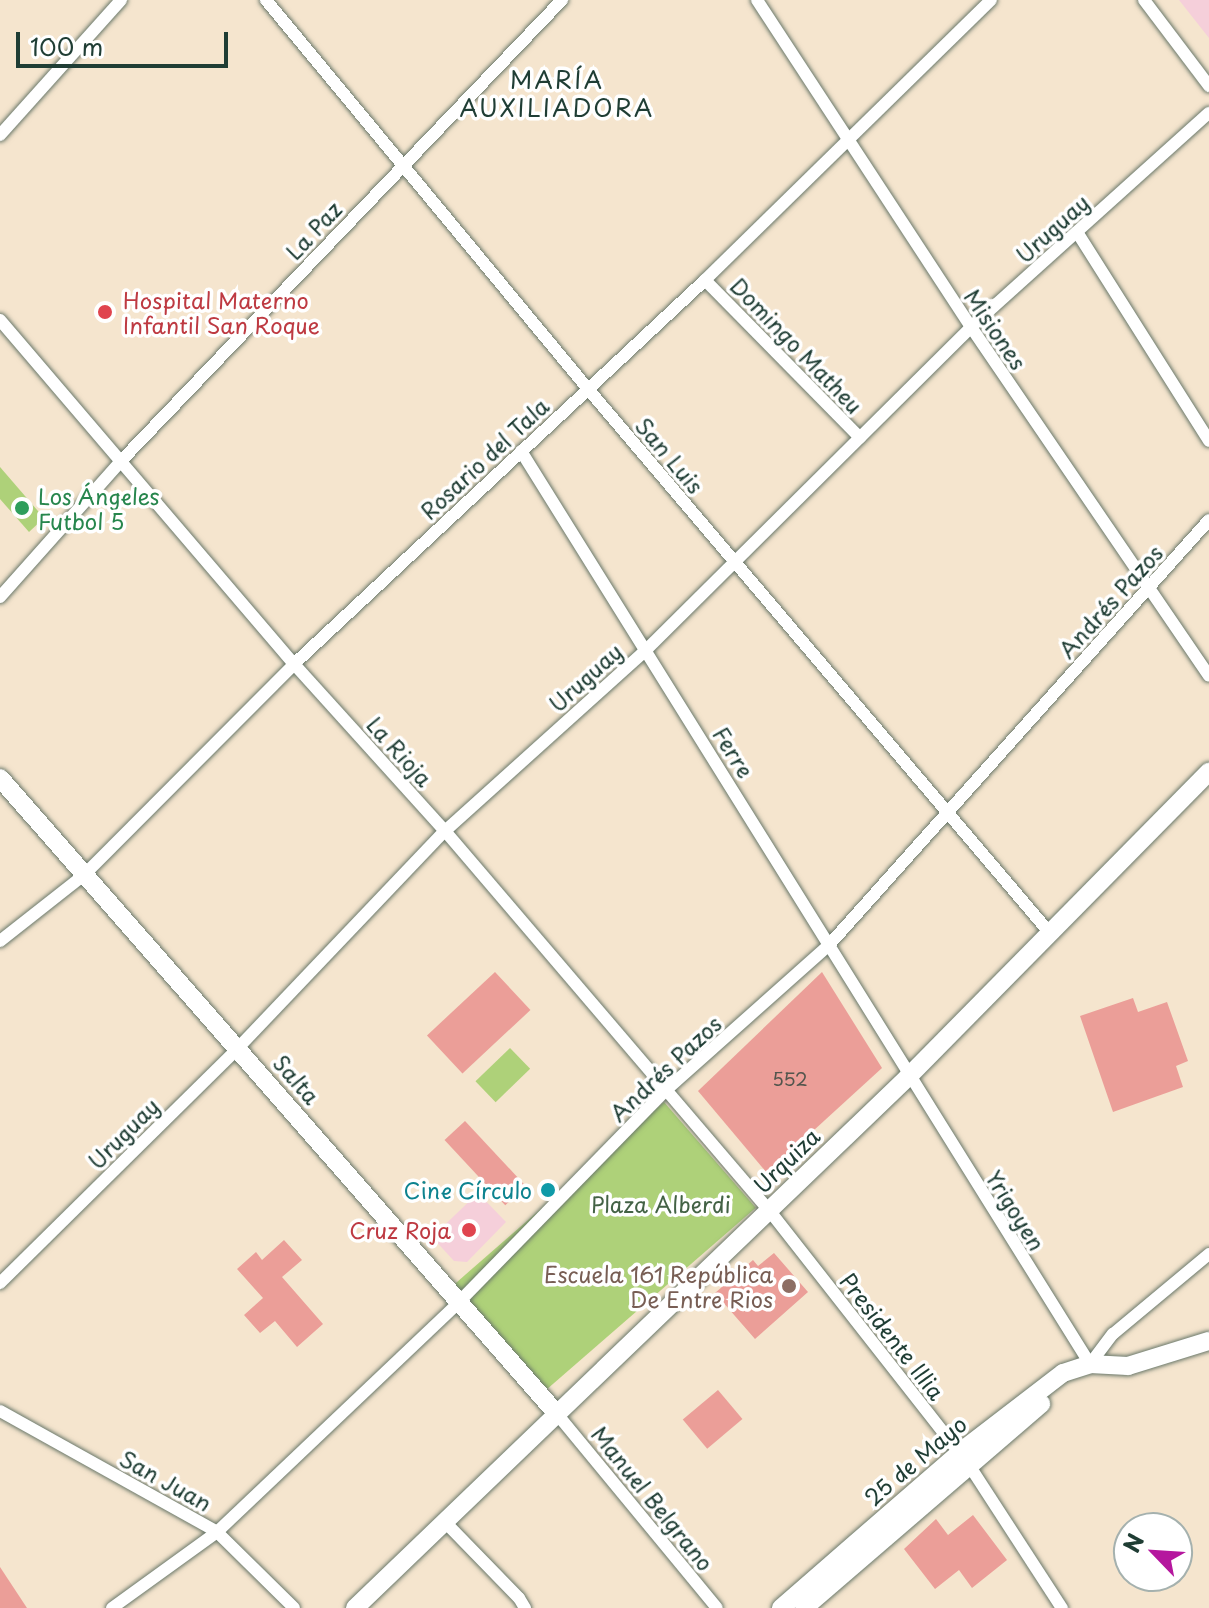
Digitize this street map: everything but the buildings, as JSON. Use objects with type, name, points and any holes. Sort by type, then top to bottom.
[{"type":"street","points":[[0,135],[121,0]]},
{"type":"street","name":"San Luis","points":[[266,0],[588,389],[1049,932]]},
{"type":"street","name":"La Paz","points":[[0,597],[121,461],[562,0]]},
{"type":"street","name":"Misiones","points":[[757,0],[971,327],[1147,590],[1209,676]]},
{"type":"street","name":"Rosario del Tala","points":[[0,941],[84,875],[294,664],[705,280],[991,0]]},
{"type":"street","points":[[1144,0],[1209,86]]},
{"type":"street","name":"Uruguay","points":[[0,1283],[238,1048],[445,831],[647,649],[971,327],[1209,113]]},
{"type":"street","points":[[1077,232],[1209,441]]},
{"type":"street","name":"Domingo Matheu","points":[[705,280],[860,438]]},
{"type":"street","name":"La Rioja","points":[[0,320],[294,664],[445,831],[769,1210]]},
{"type":"street","name":"Ferre","points":[[521,451],[647,649],[908,1077]]},
{"type":"street","name":"Andrés Pazos","points":[[112,1608],[217,1532],[460,1301],[665,1091],[829,945],[1209,520]]},
{"type":"street","name":"Urquiza","points":[[355,1608],[908,1077],[1209,772]]},
{"type":"street","name":"Salta","points":[[0,778],[557,1414]]},
{"type":"street","name":"Yrigoyen","points":[[908,1077],[1090,1364]]},
{"type":"street","name":"Presidente Illia","points":[[769,1210],[964,1459],[1062,1608]]},
{"type":"street","name":"25 de Mayo","points":[[781,1608],[964,1459],[1090,1364],[1113,1334],[1209,1254]]},
{"type":"street","points":[[1090,1364],[1128,1366],[1209,1341]]},
{"type":"street","name":"San Juan","points":[[0,1411],[217,1532],[294,1608]]},
{"type":"street","name":"Manuel Belgrano","points":[[557,1414],[717,1608]]},
{"type":"street","name":"25 de Mayo","points":[[804,1608],[964,1459]]},
{"type":"street","points":[[445,1522],[519,1598],[525,1608]]},
{"type":"shaded area","points":[[1179,0],[1209,0],[1209,38]]},
{"type":"shaded area","name":"Cruz Roja","points":[[478,1193],[506,1222],[467,1262],[454,1261],[432,1237]]},
{"type":"green space","name":"Los Ángeles Futbol 5","points":[[0,467],[44,518],[29,532],[0,499]]},
{"type":"green space","points":[[510,1048],[530,1069],[496,1102],[475,1081]]},
{"type":"green space","name":"Plaza Alberdi","points":[[664,1102],[756,1208],[546,1390],[454,1284]]},
{"type":"place","name":"Hospital Materno Infantil San Roque","points":[[105,312]]},
{"type":"place","name":"Los Ángeles Futbol 5","points":[[22,508]]},
{"type":"place","name":"Cine Círculo","points":[[548,1190]]},
{"type":"place","name":"Cruz Roja","points":[[469,1230]]},
{"type":"place","name":"Escuela 161 República De Entre Rios","points":[[789,1286]]},
{"type":"district","name":"MARÍA AUXILIADORA","points":[[557,94]]}]
